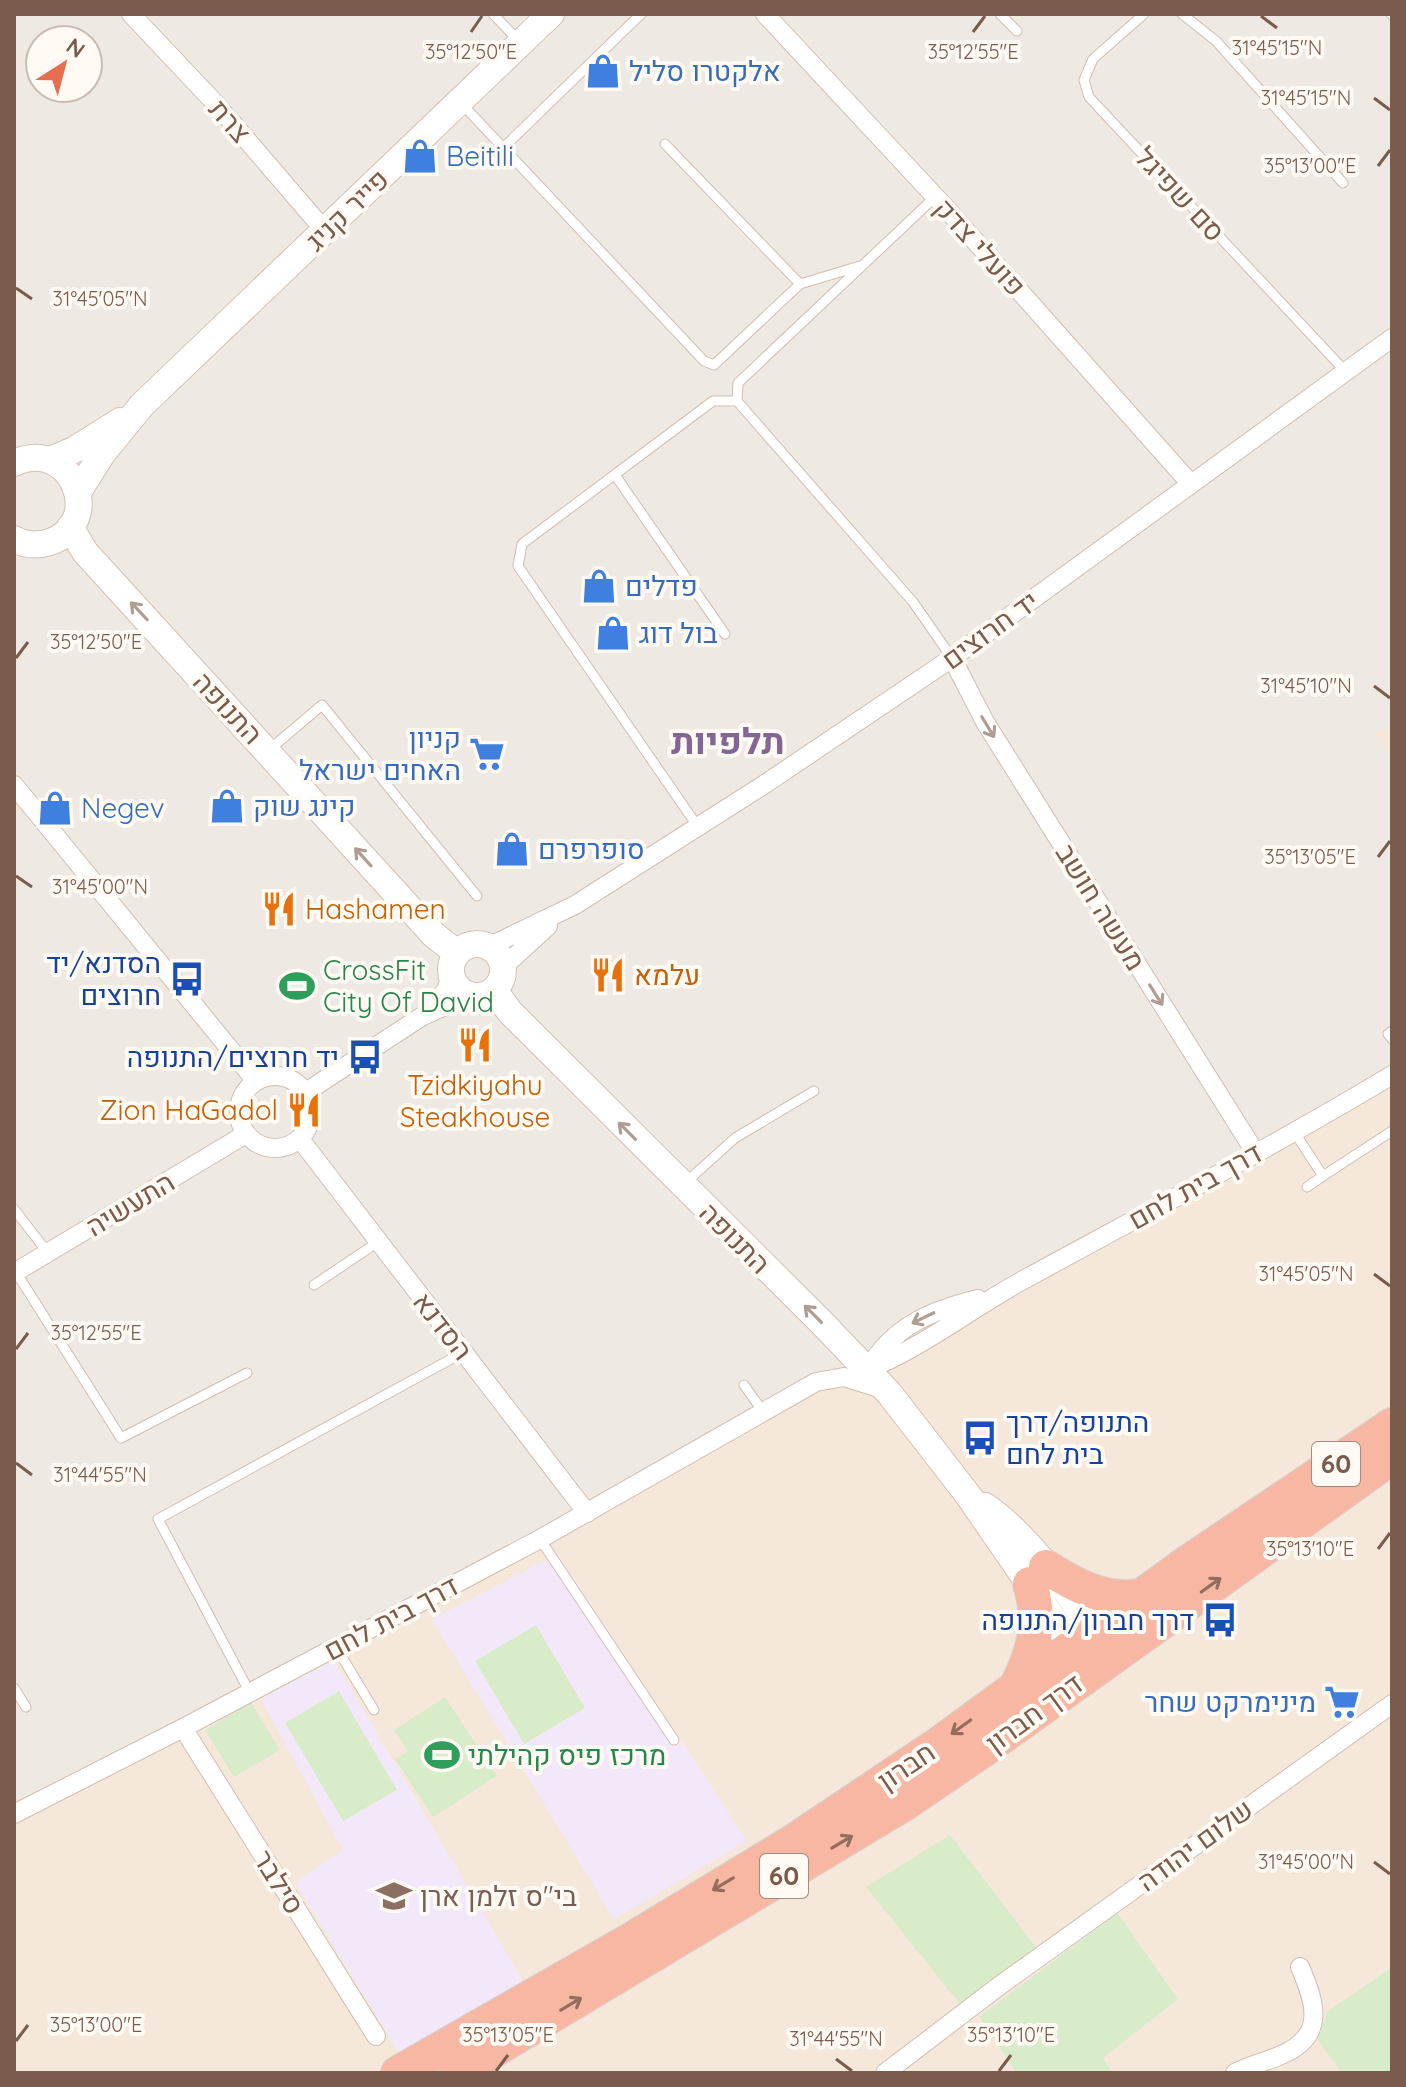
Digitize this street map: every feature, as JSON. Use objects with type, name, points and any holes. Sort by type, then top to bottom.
[{"type":"highway","name":"חברון","points":[[398,2073],[634,1938],[791,1843],[916,1760],[1139,1596],[1392,1425]]},
{"type":"highway","name":"דרך חברון","points":[[456,2073],[873,1823],[986,1748],[1392,1457]]},
{"type":"highway","points":[[1016,1687],[1032,1652],[1038,1575],[1101,1595],[1116,1598],[1139,1596]]},
{"type":"street","name":"צרת","points":[[131,14],[215,103],[325,231]]},
{"type":"street","name":"פייר קניג","points":[[70,527],[78,510],[78,492],[102,454],[142,405],[551,14]]},
{"type":"street","name":"פועלי צדק","points":[[765,14],[935,196],[1190,483]]},
{"type":"street","name":"יד חרוצים","points":[[306,1092],[421,1017],[477,972],[575,905],[952,658],[1392,338]]},
{"type":"street","name":"פייר קניג","points":[[50,460],[93,439],[142,405]]},
{"type":"street","points":[[14,463],[31,458],[50,460],[70,475],[78,492]]},
{"type":"street","points":[[14,540],[39,545],[57,539],[70,527]]},
{"type":"street","name":"התנופה","points":[[70,527],[85,552],[434,935],[477,972],[510,1012],[889,1393],[968,1495],[1015,1530],[1038,1575],[1102,1664]]},
{"type":"street","name":"מעשה חושב","points":[[952,658],[985,722],[1255,1152]]},
{"type":"street","points":[[14,785],[256,1081]]},
{"type":"street","name":"דרך בית לחם","points":[[867,1370],[883,1345],[911,1324],[945,1308],[996,1295],[1295,1133],[1392,1075]]},
{"type":"street","points":[[267,1076],[279,1076],[291,1079],[306,1092],[312,1107],[311,1119],[300,1139],[290,1146],[278,1148],[255,1142],[246,1134],[241,1123],[241,1100],[256,1081],[267,1076]]},
{"type":"street","name":"התעשיה","points":[[15,1272],[246,1134]]},
{"type":"street","name":"הסדנא","points":[[300,1139],[587,1513]]},
{"type":"street","name":"דרך בית לחם","points":[[14,1814],[540,1539],[764,1413],[799,1390],[832,1377],[864,1382],[889,1393]]},
{"type":"street","name":"שלום יהודה","points":[[885,2073],[999,1986],[1392,1704]]},
{"type":"street","name":"סילבר","points":[[183,1728],[376,2036]]},
{"type":"street","points":[[1235,2073],[1294,2049],[1310,2031],[1316,2011],[1300,1967]]},
{"type":"lane","points":[[493,14],[521,43]]},
{"type":"lane","points":[[503,148],[641,14]]},
{"type":"lane","points":[[1000,14],[1017,31]]},
{"type":"lane","name":"סם שפיגל","points":[[1144,14],[1093,59],[1084,80],[1089,97],[1345,371]]},
{"type":"lane","points":[[1182,14],[1216,41],[1343,183]]},
{"type":"lane","points":[[460,102],[704,361],[714,365],[800,284],[863,265]]},
{"type":"lane","points":[[665,144],[800,284]]},
{"type":"lane","points":[[935,196],[738,383],[737,401],[913,602],[952,658]]},
{"type":"lane","points":[[698,827],[518,566],[522,544],[713,401],[737,401]]},
{"type":"lane","points":[[615,475],[725,634]]},
{"type":"lane","points":[[268,751],[322,705],[477,896]]},
{"type":"lane","points":[[1392,1031],[1388,1034],[1392,1039]]},
{"type":"lane","points":[[683,1186],[726,1144],[814,1091]]},
{"type":"lane","points":[[1307,1187],[1392,1131]]},
{"type":"lane","points":[[1295,1133],[1323,1176]]},
{"type":"lane","points":[[14,1209],[48,1253]]},
{"type":"lane","points":[[314,1285],[378,1242]]},
{"type":"lane","points":[[15,1272],[121,1438],[247,1373]]},
{"type":"lane","points":[[250,1693],[158,1519],[464,1352]]},
{"type":"lane","points":[[744,1385],[764,1413]]},
{"type":"lane","points":[[540,1539],[674,1740]]},
{"type":"lane","points":[[336,1647],[374,1710]]},
{"type":"lane","points":[[14,1688],[26,1707]]},
{"type":"shaded area","points":[[14,14],[1392,14],[1392,2073],[14,2073]]},
{"type":"shaded area","points":[[14,14],[1392,14],[1392,724],[1376,733],[1392,760],[1392,1067],[888,1358],[764,1413],[14,1811]]},
{"type":"shaded area","points":[[558,1554],[747,1841],[614,1919],[432,1619]]},
{"type":"shaded area","points":[[334,1660],[527,1988],[404,2061],[295,1882],[343,1850],[261,1699]]},
{"type":"green space","points":[[536,1625],[585,1708],[524,1744],[475,1661]]},
{"type":"green space","points":[[339,1691],[397,1790],[343,1821],[285,1723]]},
{"type":"green space","name":"מרכז פיס קהילתי","points":[[445,1697],[497,1776],[433,1817],[395,1759],[408,1751],[394,1730]]},
{"type":"green space","points":[[251,1702],[280,1750],[234,1777],[205,1730]]},
{"type":"green space","points":[[950,1835],[1042,1955],[966,2012],[866,1887]]},
{"type":"green space","points":[[1117,1913],[1178,1999],[1103,2058],[1112,2073],[1017,2073],[979,2017]]},
{"type":"green space","points":[[1392,1967],[1392,2073],[1342,2073],[1318,2040],[1327,2012]]},
{"type":"place","name":"אלקטרו סליל","points":[[603,71]]},
{"type":"place","name":"Beitili","points":[[420,156]]},
{"type":"place","name":"פדלים","points":[[599,586]]},
{"type":"place","name":"בול דוג","points":[[613,633]]},
{"type":"place","name":"קניון האחים ישראל","points":[[487,754]]},
{"type":"place","name":"קינג שוק","points":[[227,806]]},
{"type":"place","name":"Negev","points":[[55,808]]},
{"type":"place","name":"סופרפרם","points":[[512,849]]},
{"type":"place","name":"Hashamen","points":[[279,909]]},
{"type":"place","name":"עלמא","points":[[608,975]]},
{"type":"place","name":"הסדנא/יד חרוצים","points":[[187,979]]},
{"type":"place","name":"CrossFit City Of David","points":[[297,986]]},
{"type":"place","name":"Tzidkiyahu Steakhouse","points":[[475,1045]]},
{"type":"place","name":"יד חרוצים/התנופה","points":[[365,1057]]},
{"type":"place","name":"Zion HaGadol","points":[[304,1110]]},
{"type":"place","name":"התנופה/דרך בית לחם","points":[[980,1438]]},
{"type":"place","name":"דרך חברון/התנופה","points":[[1220,1620]]},
{"type":"place","name":"מינימרקט שחר","points":[[1342,1702]]},
{"type":"place","name":"מרכז פיס קהילתי","points":[[442,1755]]},
{"type":"place","name":"בי\"ס זלמן ארן","points":[[394,1896]]},
{"type":"district","name":"תלפיות","points":[[728,741]]}]
